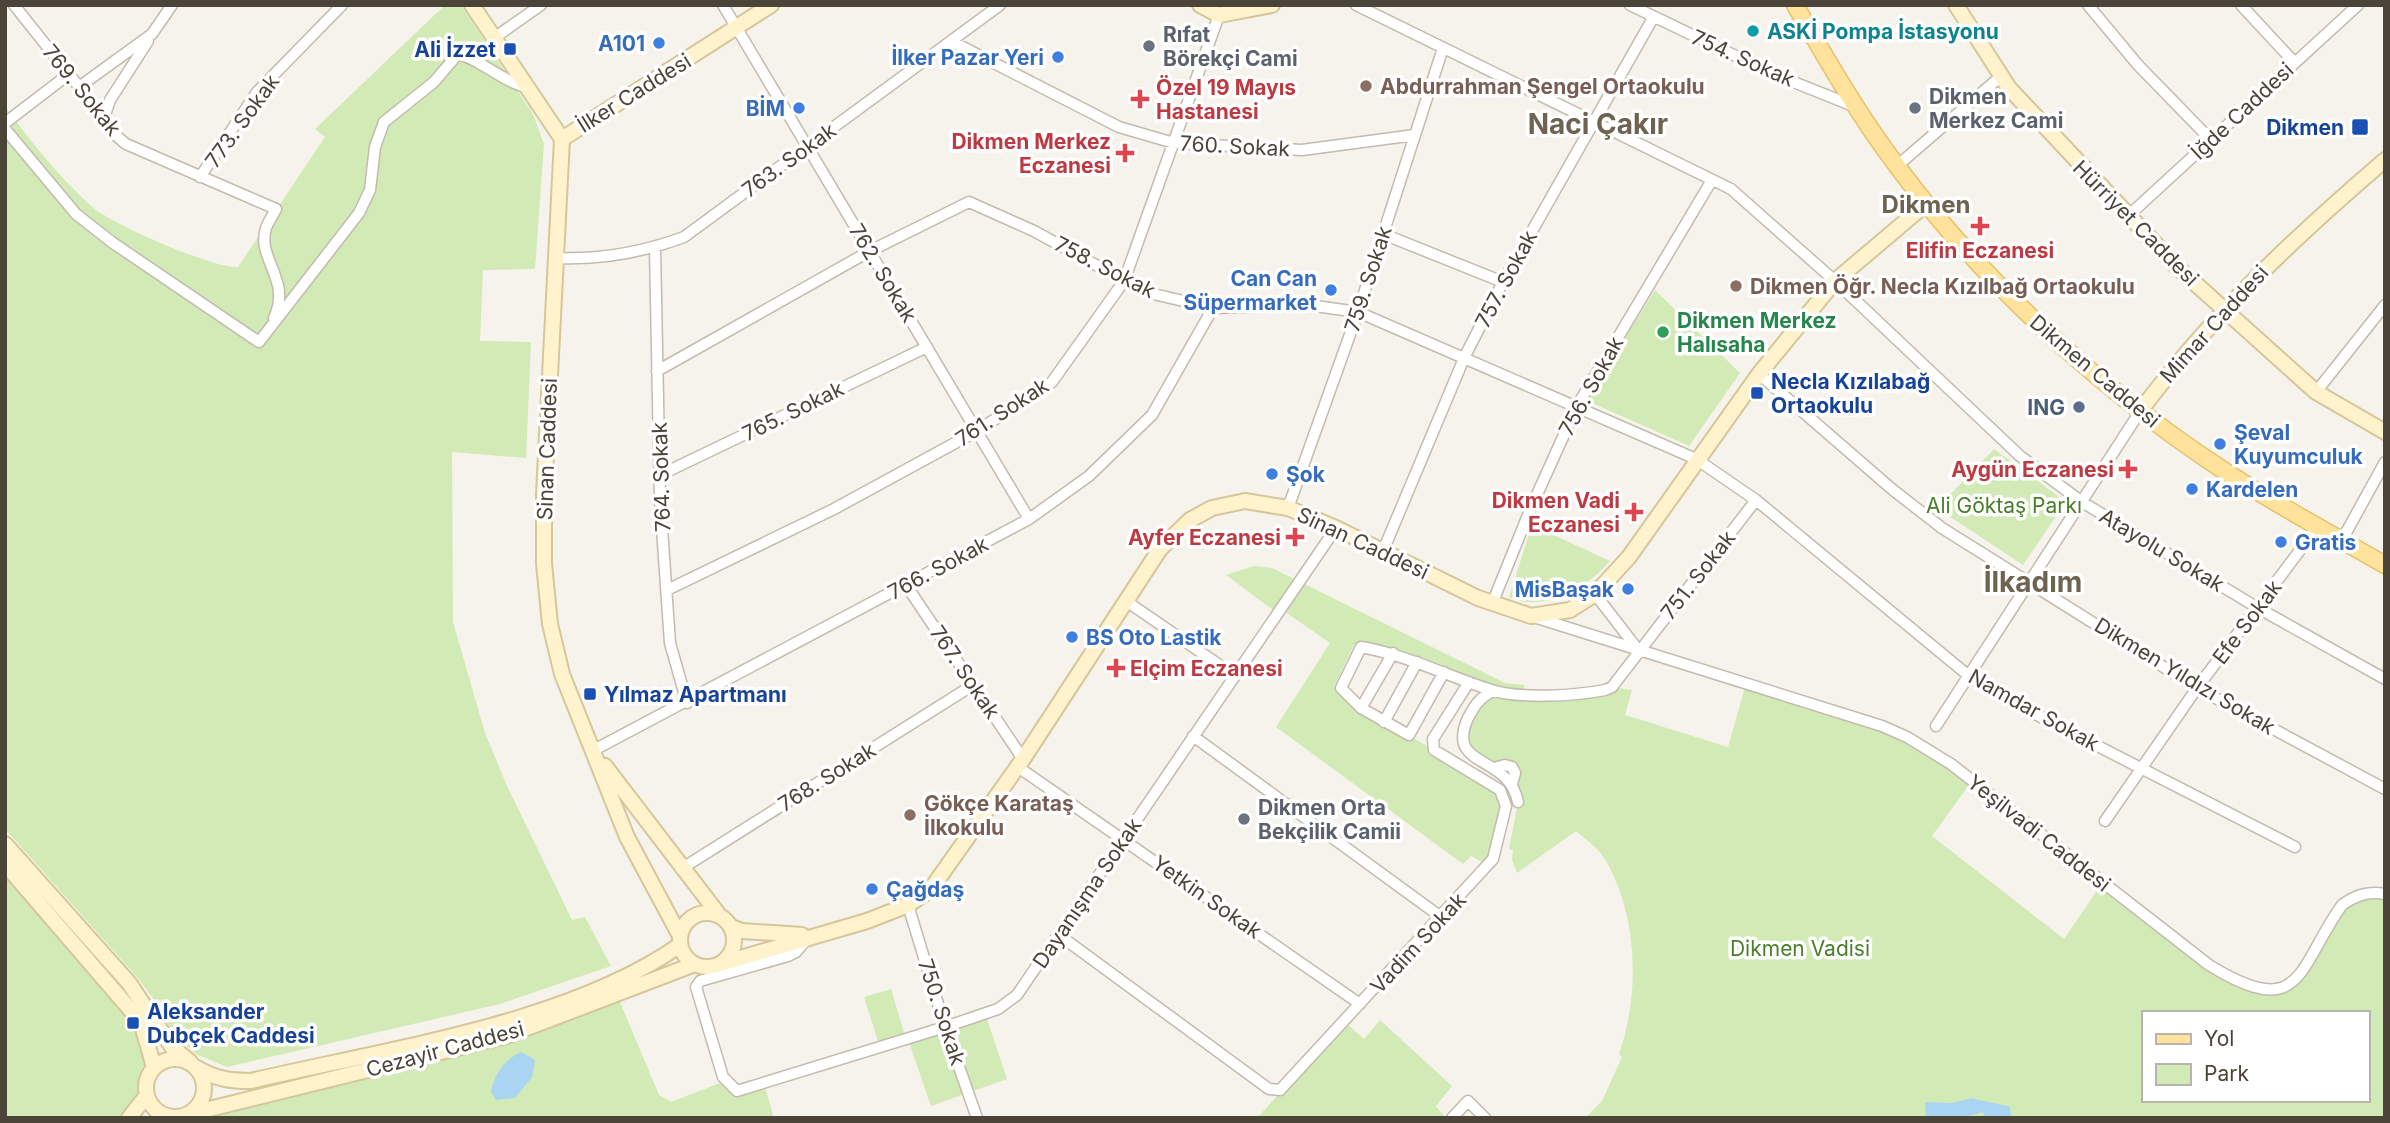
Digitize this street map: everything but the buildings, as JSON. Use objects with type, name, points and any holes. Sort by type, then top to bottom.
[{"type":"main road","name":"İlker Caddesi","points":[[471,5],[562,139],[771,5]]},
{"type":"main road","points":[[1200,5],[1219,15],[1237,9],[1272,5]]},
{"type":"main road","name":"Dikmen Caddesi","points":[[1795,5],[1857,108],[1897,166],[1926,204],[1997,285],[2141,410],[2221,469],[2385,565]]},
{"type":"main road","name":"Hürriyet Caddesi","points":[[1956,5],[2000,77],[2127,216],[2316,392],[2385,432]]},
{"type":"main road","name":"Sinan Caddesi","points":[[562,139],[544,564],[550,624],[562,674],[626,837],[680,940]]},
{"type":"main road","name":"Mimar Caddesi","points":[[2141,410],[2224,308],[2301,232],[2385,160]]},
{"type":"main road","name":"Sinan Caddesi","points":[[720,964],[867,921],[908,905],[930,889],[1021,763],[1160,549],[1190,520],[1234,502],[1270,503],[1336,528],[1492,604],[1531,616],[1570,610],[1595,594],[1629,557],[1696,459],[1759,374],[1835,281],[1926,204]]},
{"type":"main road","name":"Sinan Caddesi","points":[[594,750],[681,869],[719,915]]},
{"type":"main road","points":[[5,844],[129,983],[172,1047],[194,1065],[202,1076],[204,1095],[188,1114],[166,1117],[158,1111],[147,1095],[146,1085],[154,1067],[141,1022],[8,872]]},
{"type":"main road","points":[[702,913],[719,915],[731,927],[734,943],[727,959],[712,967],[695,964],[683,953],[680,940],[682,928],[694,916],[702,913]]},
{"type":"main road","name":"Sinan Caddesi","points":[[731,927],[742,931],[811,936]]},
{"type":"main road","name":"Cezayir Caddesi","points":[[188,1114],[506,1035],[609,992],[656,962],[680,940]]},
{"type":"main road","name":"Cezayir Caddesi","points":[[194,1065],[228,1081],[251,1081],[503,1022],[695,964]]},
{"type":"main road","points":[[154,1067],[171,1059],[194,1065]]},
{"type":"main road","points":[[129,1118],[147,1095]]},
{"type":"street","name":"769. Sokak","points":[[14,5],[113,133],[126,144],[276,209],[265,229],[265,244],[281,290],[270,329]]},
{"type":"street","name":"773. Sokak","points":[[200,177],[257,92],[342,5]]},
{"type":"street","points":[[494,38],[541,5]]},
{"type":"street","name":"762. Sokak","points":[[723,5],[1029,519]]},
{"type":"street","name":"763. Sokak","points":[[555,258],[589,259],[655,248],[684,237],[1000,5]]},
{"type":"street","name":"Atayolu Sokak","points":[[1356,5],[1731,189],[1835,281],[2020,456],[2082,502],[2258,608],[2385,679]]},
{"type":"street","name":"754. Sokak","points":[[1630,5],[1771,73],[1857,108]]},
{"type":"street","points":[[2088,5],[2138,65],[2211,140]]},
{"type":"street","points":[[2241,5],[2294,62]]},
{"type":"street","name":"İğde Caddesi","points":[[2127,216],[2358,5]]},
{"type":"street","points":[[104,118],[110,100],[169,6]]},
{"type":"street","name":"761. Sokak","points":[[667,590],[834,509],[977,431],[1052,382],[1124,281],[1219,15]]},
{"type":"street","name":"757. Sokak","points":[[1383,551],[1465,356],[1503,282],[1653,18]]},
{"type":"street","points":[[79,87],[152,34]]},
{"type":"street","name":"760. Sokak","points":[[951,41],[1119,127],[1174,143],[1302,150],[1415,135]]},
{"type":"street","name":"759. Sokak","points":[[1288,508],[1358,312],[1443,48]]},
{"type":"street","points":[[5,129],[76,214],[113,243],[259,342],[359,213],[370,190],[380,131],[391,113],[434,82],[457,55],[471,58],[511,83],[527,87]]},
{"type":"street","points":[[5,122],[69,74]]},
{"type":"street","points":[[1897,166],[2000,77]]},
{"type":"street","name":"756. Sokak","points":[[1492,604],[1530,509],[1577,406],[1712,180]]},
{"type":"street","name":"758. Sokak","points":[[657,371],[870,251],[970,202],[1034,231],[1145,292],[1213,308],[1308,305],[1358,312],[1465,356],[1696,459]]},
{"type":"street","points":[[1383,234],[1503,282]]},
{"type":"street","name":"764. Sokak","points":[[655,248],[660,475],[670,643],[687,702]]},
{"type":"street","points":[[2316,392],[2385,305]]},
{"type":"street","name":"766. Sokak","points":[[594,750],[1029,519],[1089,476],[1152,415],[1213,308]]},
{"type":"street","name":"765. Sokak","points":[[660,475],[927,347]]},
{"type":"street","name":"Dikmen Yıldızı Sokak","points":[[1759,374],[1942,528],[2197,688],[2385,789]]},
{"type":"street","name":"Mimar Caddesi","points":[[1936,726],[2141,410]]},
{"type":"street","name":"Namdar Sokak","points":[[1696,459],[1756,500],[1969,676],[2140,769],[2295,847]]},
{"type":"street","points":[[2342,540],[2385,462]]},
{"type":"street","name":"751. Sokak","points":[[1361,708],[1340,688],[1361,647],[1393,653],[1493,691],[1525,695],[1605,690],[1612,687],[1756,500]]},
{"type":"street","name":"Efe Sokak","points":[[2105,821],[2197,688],[2318,526]]},
{"type":"street","name":"Dayanışma Sokak","points":[[811,936],[801,948],[788,956],[700,981],[696,987],[723,1077],[737,1091],[945,1027],[1009,1002],[1059,935],[1336,528]]},
{"type":"street","name":"767. Sokak","points":[[906,585],[1021,763]]},
{"type":"street","points":[[1595,594],[1640,651]]},
{"type":"street","points":[[1126,601],[1234,675]]},
{"type":"street","name":"Yeşilvadi Caddesi","points":[[1531,616],[1882,726],[1907,737],[1951,764],[2209,965],[2237,982],[2255,988],[2287,985],[2301,976],[2342,905],[2352,897],[2367,892],[2385,894]]},
{"type":"street","points":[[1393,653],[1361,708],[1409,735],[1444,672]]},
{"type":"street","points":[[1384,722],[1418,662]]},
{"type":"street","name":"Vadim Sokak","points":[[1059,935],[1269,1089],[1280,1090],[1493,859],[1506,806],[1500,790],[1493,783],[1434,750],[1433,739],[1469,682]]},
{"type":"street","name":"768. Sokak","points":[[681,869],[973,685]]},
{"type":"street","points":[[1493,691],[1476,703],[1462,736],[1468,753],[1494,768],[1505,765],[1512,767],[1515,773],[1512,784],[1518,802]]},
{"type":"street","points":[[1193,736],[1441,917]]},
{"type":"street","name":"Yetkin Sokak","points":[[1021,763],[1124,839],[1360,1004]]},
{"type":"street","name":"750. Sokak","points":[[908,905],[945,1027],[977,1118]]},
{"type":"street","points":[[1452,1118],[1468,1101],[1485,1118]]},
{"type":"green space","points":[[445,5],[461,5],[533,114],[544,144],[535,269],[483,270],[480,341],[531,342],[526,458],[452,452],[453,622],[485,733],[507,786],[572,920],[585,917],[611,966],[500,1004],[227,1067],[196,1054],[171,1032],[162,1010],[136,976],[5,829],[5,107],[56,170],[78,194],[101,213],[138,233],[185,253],[225,266],[238,267],[325,137],[315,129]]},
{"type":"green space","name":"Dikmen Merkez Halısaha","points":[[1655,290],[1740,373],[1689,446],[1590,402],[1590,393]]},
{"type":"green space","name":"Ali Göktaş Parkı","points":[[1994,449],[2066,502],[2023,565],[1937,508]]},
{"type":"green space","points":[[1532,525],[1610,561],[1589,581],[1564,596],[1537,602],[1509,597]]},
{"type":"green space","name":"Dikmen Vadisi","points":[[1254,566],[1272,568],[1505,683],[1524,685],[1525,694],[1612,687],[1632,690],[1625,715],[1728,747],[1746,684],[1882,726],[1972,781],[1932,836],[2064,939],[2102,883],[2209,965],[2255,988],[2287,985],[2352,897],[2385,894],[2385,1118],[1585,1118],[1602,1101],[1622,1057],[1619,1054],[1626,1031],[1633,982],[1630,931],[1624,906],[1617,883],[1603,857],[1576,831],[1517,873],[1512,860],[1513,850],[1509,849],[1518,802],[1515,789],[1468,753],[1465,725],[1492,690],[1362,641],[1354,645],[1334,687],[1344,699],[1493,783],[1503,797],[1489,866],[1471,856],[1463,864],[1276,727],[1330,643],[1281,609],[1277,613],[1226,575]]},
{"type":"green space","points":[[5,864],[109,980],[149,1046],[149,1075],[124,1118],[5,1118]]},
{"type":"green space","points":[[891,989],[906,1039],[880,1048],[864,997]]},
{"type":"green space","points":[[617,995],[659,1095],[671,1102],[725,1081],[737,1091],[764,1084],[774,1118],[163,1118],[186,1115],[506,1036]]},
{"type":"green space","points":[[985,1013],[1007,1079],[931,1106],[908,1039]]},
{"type":"green space","points":[[1380,1020],[1452,1086],[1436,1106],[1446,1118],[1257,1118],[1345,1022],[1364,1039]]},
{"type":"water","points":[[521,1052],[535,1060],[532,1077],[515,1098],[496,1100],[491,1092],[498,1073],[505,1063]]},
{"type":"water","points":[[1971,1098],[2010,1107],[2011,1115],[2018,1118],[1987,1118],[1982,1112],[1963,1116],[1926,1117],[1925,1102],[1952,1103]]},
{"type":"place","name":"ASKİ Pompa İstasyonu","points":[[1753,31]]},
{"type":"place","name":"A101","points":[[659,43]]},
{"type":"place","name":"Rıfat Börekçi Cami","points":[[1149,46]]},
{"type":"place","name":"Ali İzzet","points":[[510,49]]},
{"type":"place","name":"İlker Pazar Yeri","points":[[1058,57]]},
{"type":"place","name":"Abdurrahman Şengel Ortaokulu","points":[[1366,86]]},
{"type":"place","name":"Özel 19 Mayıs Hastanesi","points":[[1140,99]]},
{"type":"place","name":"BİM","points":[[799,108]]},
{"type":"place","name":"Dikmen Merkez Cami","points":[[1915,108]]},
{"type":"place","name":"Dikmen","points":[[2360,127]]},
{"type":"place","name":"Dikmen Merkez Eczanesi","points":[[1125,153]]},
{"type":"place","name":"Elifin Eczanesi","points":[[1980,226]]},
{"type":"place","name":"Dikmen Öğr. Necla Kızılbağ Ortaokulu","points":[[1736,286]]},
{"type":"place","name":"Can Can Süpermarket","points":[[1331,290]]},
{"type":"place","name":"Dikmen Merkez Halısaha","points":[[1663,332]]},
{"type":"place","name":"Necla Kızılabağ Ortaokulu","points":[[1757,393]]},
{"type":"place","name":"ING","points":[[2079,407]]},
{"type":"place","name":"Şeval Kuyumculuk","points":[[2220,444]]},
{"type":"place","name":"Aygün Eczanesi","points":[[2128,469]]},
{"type":"place","name":"Şok","points":[[1272,474]]},
{"type":"place","name":"Kardelen","points":[[2192,489]]},
{"type":"place","name":"Dikmen Vadi Eczanesi","points":[[1634,512]]},
{"type":"place","name":"Ayfer Eczanesi","points":[[1295,537]]},
{"type":"place","name":"Gratis","points":[[2281,542]]},
{"type":"place","name":"MisBaşak","points":[[1628,589]]},
{"type":"place","name":"BS Oto Lastik","points":[[1072,637]]},
{"type":"place","name":"Elçim Eczanesi","points":[[1116,668]]},
{"type":"place","name":"Yılmaz Apartmanı","points":[[590,694]]},
{"type":"place","name":"Gökçe Karataş İlkokulu","points":[[910,815]]},
{"type":"place","name":"Dikmen Orta Bekçilik Camii","points":[[1244,819]]},
{"type":"place","name":"Çağdaş","points":[[872,889]]},
{"type":"place","name":"Aleksander Dubçek Caddesi","points":[[133,1023]]},
{"type":"district","name":"Naci Çakır","points":[[1598,124]]},
{"type":"district","name":"Dikmen","points":[[1926,204]]},
{"type":"district","name":"İlkadım","points":[[2033,582]]}]
